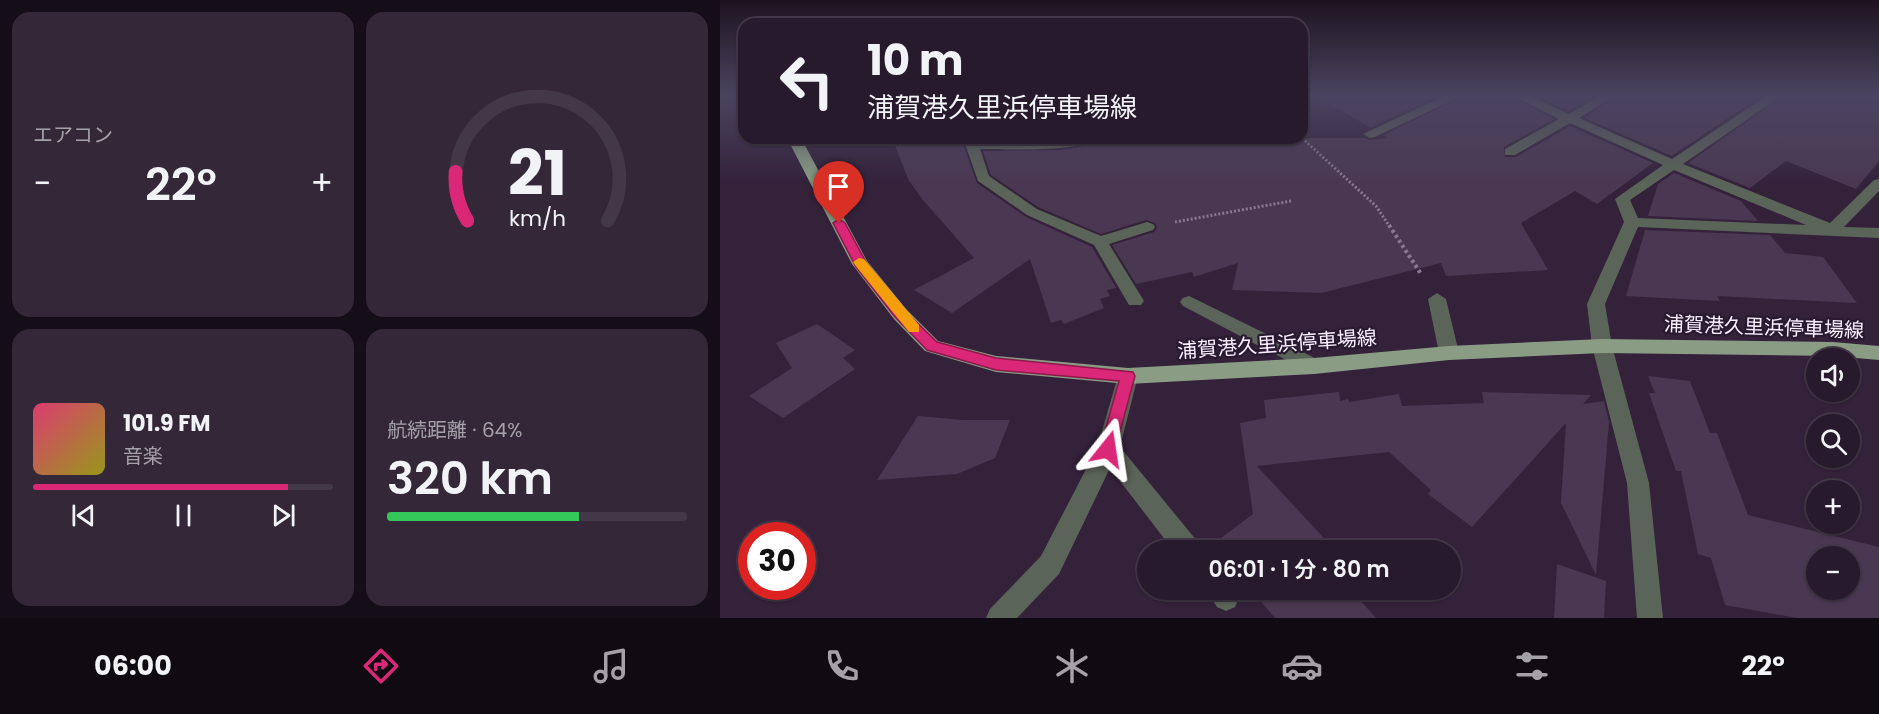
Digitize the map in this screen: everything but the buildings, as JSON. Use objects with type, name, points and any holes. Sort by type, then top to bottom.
[{"type":"main road","name":"浦賀港久里浜停車場線","points":[[797,144],[860,264],[900,314],[932,346],[996,364],[1128,376],[1314,366],[1449,353],[1602,346],[1833,349],[1879,353]]},
{"type":"street","points":[[1370,134],[1390,125]]},
{"type":"street","points":[[1510,152],[1557,125]]},
{"type":"street","points":[[1584,125],[1673,165],[1832,230]]},
{"type":"street","points":[[1650,618],[1638,483],[1602,346],[1596,304],[1632,222],[1622,200],[1732,125]]},
{"type":"street","points":[[972,144],[982,178],[1032,212],[1100,242],[1135,301]]},
{"type":"street","points":[[1008,144],[1046,146],[1056,144]]},
{"type":"street","points":[[1832,230],[1879,183]]},
{"type":"street","points":[[1632,222],[1879,233]]},
{"type":"street","points":[[1100,242],[1147,227]]},
{"type":"street","points":[[1437,299],[1449,353]]},
{"type":"street","points":[[1189,302],[1314,366]]},
{"type":"street","points":[[999,618],[1050,565],[1108,449],[1128,376]]},
{"type":"street","points":[[1108,449],[1180,540]]},
{"type":"path","points":[[1308,144],[1376,207],[1437,299]]},
{"type":"path","points":[[1147,227],[1291,201]]},
{"type":"slow traffic","points":[[859,262],[914,328]]},
{"type":"route","points":[[839,223],[860,264],[900,314],[932,346],[996,364],[1128,376],[1108,449]]}]
